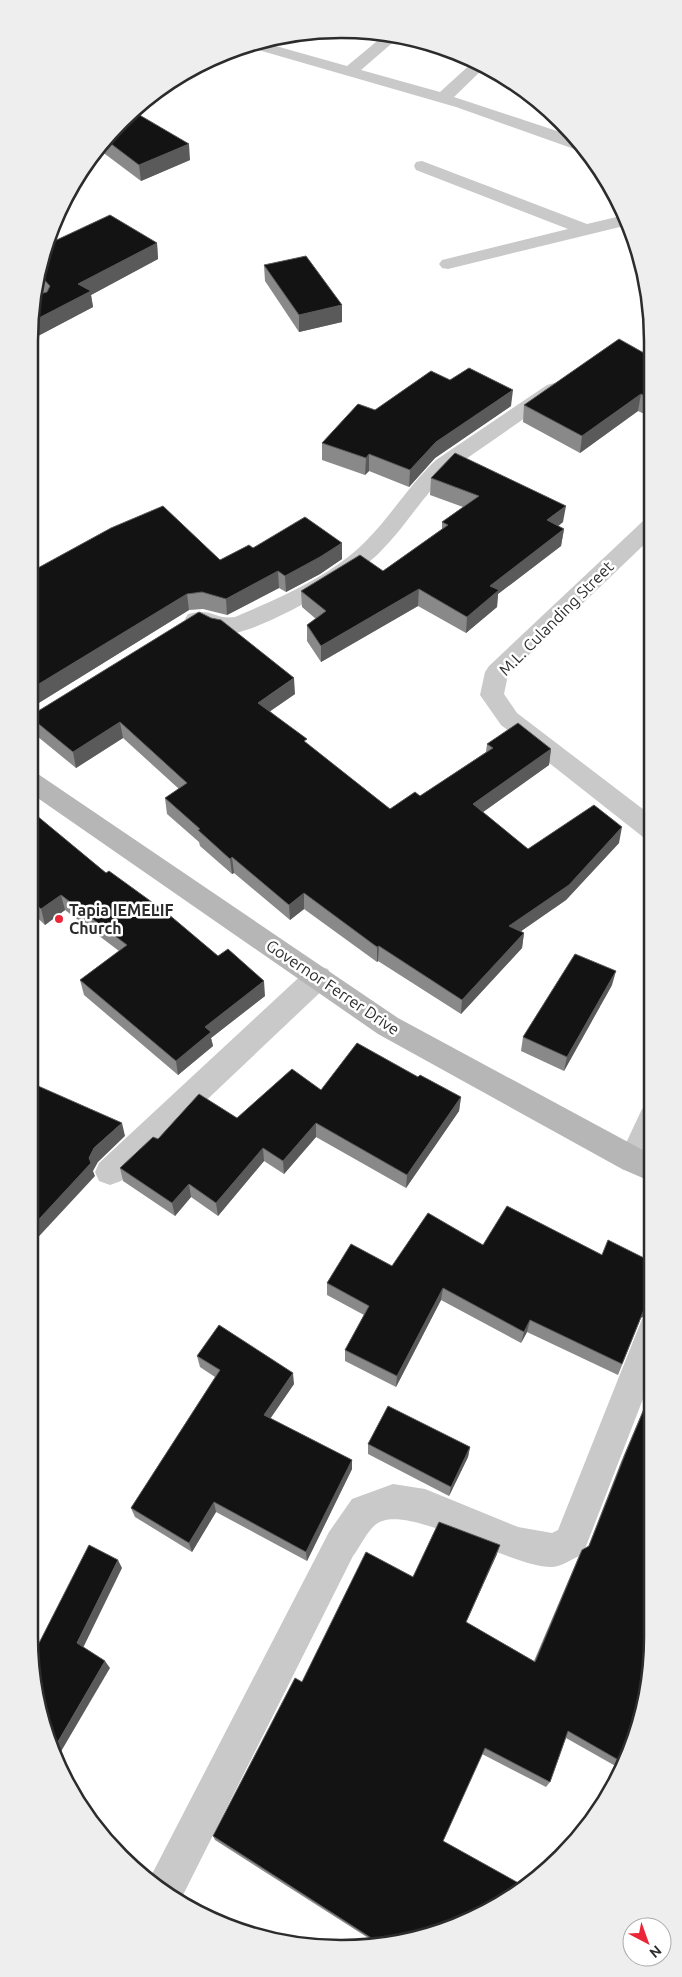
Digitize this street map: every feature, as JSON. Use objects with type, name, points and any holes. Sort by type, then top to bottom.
[{"type":"main road","name":"Governor Ferrer Drive","points":[[38,786],[388,1026],[643,1164]]},
{"type":"street","points":[[351,71],[386,41]]},
{"type":"street","points":[[270,46],[539,128],[568,140]]},
{"type":"street","points":[[443,98],[475,69]]},
{"type":"street","points":[[539,128],[548,119]]},
{"type":"street","points":[[422,166],[586,230]]},
{"type":"street","points":[[448,264],[620,222]]},
{"type":"street","points":[[180,628],[198,617],[205,618],[220,627],[238,624],[334,577],[374,546],[425,483],[443,465],[574,374]]},
{"type":"street","name":"M.L. Culanding Street","points":[[644,533],[496,672],[492,695],[509,719],[644,824]]},
{"type":"street","points":[[110,1172],[318,977]]},
{"type":"street","points":[[168,1885],[341,1544],[364,1511],[393,1501],[425,1506],[518,1544],[553,1550],[571,1542],[644,1353]]},
{"type":"building","points":[[139,115],[189,144],[139,165],[111,144]]},
{"type":"building","points":[[110,215],[157,243],[78,284],[91,291],[38,318],[41,294],[47,292],[50,286],[44,279],[55,241]]},
{"type":"building","points":[[306,256],[342,305],[299,315],[264,265]]},
{"type":"building","points":[[619,339],[644,353],[644,396],[641,394],[582,436],[524,405]]},
{"type":"building","points":[[469,368],[513,390],[436,442],[410,470],[369,454],[366,458],[322,443],[358,404],[375,410],[431,371],[450,380]]},
{"type":"building","points":[[455,453],[566,506],[547,520],[564,529],[490,586],[499,590],[467,617],[419,589],[321,646],[307,625],[326,611],[301,591],[360,555],[383,571],[448,525],[442,522],[479,496],[431,478]]},
{"type":"building","points":[[163,506],[220,560],[249,545],[253,548],[305,517],[342,543],[285,576],[278,571],[226,599],[202,592],[187,594],[38,685],[38,568],[111,528]]},
{"type":"building","points":[[199,612],[211,618],[221,620],[294,678],[258,703],[307,739],[304,741],[390,809],[415,792],[420,796],[493,748],[487,744],[518,723],[551,749],[473,804],[528,849],[594,805],[622,827],[569,885],[509,926],[524,933],[462,1000],[379,946],[377,947],[304,893],[289,905],[232,857],[230,859],[165,798],[187,783],[120,722],[73,752],[38,723],[38,711]]},
{"type":"building","points":[[38,817],[106,873],[109,871],[167,913],[218,956],[228,949],[264,981],[205,1027],[211,1032],[176,1061],[80,980],[127,945],[61,895],[41,909],[38,906]]},
{"type":"building","points":[[575,954],[616,971],[567,1057],[523,1037]]},
{"type":"building","points":[[357,1043],[418,1077],[420,1075],[461,1097],[407,1175],[316,1123],[283,1161],[263,1148],[216,1203],[189,1184],[172,1203],[120,1168],[153,1137],[158,1139],[199,1094],[237,1118],[292,1069],[321,1090]]},
{"type":"building","points":[[38,1086],[122,1123],[94,1148],[89,1158],[91,1163],[38,1220]]},
{"type":"building","points":[[507,1206],[602,1255],[608,1240],[644,1258],[644,1309],[622,1364],[530,1320],[524,1332],[443,1288],[397,1376],[345,1350],[369,1306],[327,1283],[351,1244],[392,1266],[428,1213],[483,1245]]},
{"type":"building","points":[[219,1325],[293,1373],[264,1415],[352,1460],[306,1552],[214,1502],[189,1543],[131,1508],[220,1370],[197,1356]]},
{"type":"building","points":[[388,1406],[470,1447],[451,1487],[368,1444]]},
{"type":"building","points":[[644,1409],[644,1656],[639,1695],[634,1715],[618,1760],[568,1731],[550,1782],[485,1748],[443,1841],[518,1883],[493,1899],[439,1923],[400,1934],[371,1938],[213,1836],[295,1678],[302,1682],[366,1552],[413,1577],[439,1522],[500,1545],[466,1622],[535,1662],[582,1550],[589,1546]]},
{"type":"building","points":[[89,1545],[118,1560],[77,1643],[105,1661],[57,1743],[43,1695],[38,1645]]},
{"type":"place","name":"Tapia IEMELIF Church","points":[[59,919]]}]
